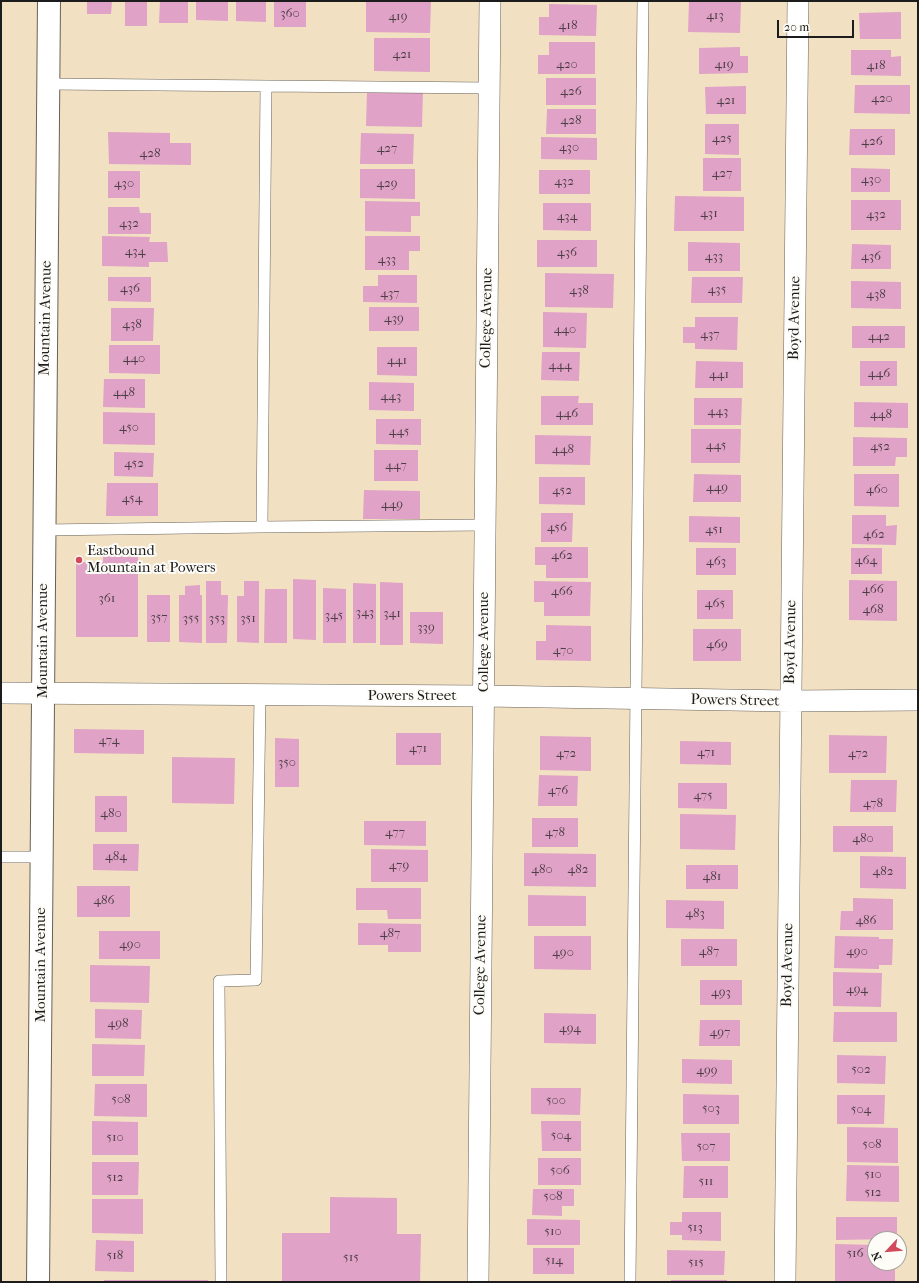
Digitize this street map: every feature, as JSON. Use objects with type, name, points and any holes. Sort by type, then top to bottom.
[{"type":"main road","name":"Mountain Avenue","points":[[38,1282],[49,1]]},
{"type":"street","name":"College Avenue","points":[[478,1282],[490,1]]},
{"type":"street","name":"Boyd Avenue","points":[[785,1282],[798,1]]},
{"type":"street","name":"Powers Street","points":[[1,693],[484,696],[790,701],[918,700]]},
{"type":"lane","points":[[630,1282],[643,1]]},
{"type":"lane","points":[[48,84],[490,88]]},
{"type":"lane","points":[[262,527],[266,86]]},
{"type":"lane","points":[[44,530],[485,526]]},
{"type":"lane","points":[[220,1282],[219,981],[256,980],[260,695]]},
{"type":"lane","points":[[1,856],[42,857]]},
{"type":"building","points":[[87,1],[112,1],[111,14],[87,14]]},
{"type":"building","points":[[125,1],[147,1],[147,26],[125,26]]},
{"type":"building","points":[[160,1],[188,1],[188,23],[159,23]]},
{"type":"building","points":[[196,1],[228,1],[228,21],[196,20]]},
{"type":"building","points":[[236,1],[266,1],[266,22],[236,21]]},
{"type":"building","points":[[274,1],[306,1],[306,27],[274,27]]},
{"type":"building","points":[[366,1],[431,1],[430,33],[366,32]]},
{"type":"building","points":[[689,1],[741,1],[740,33],[688,32]]},
{"type":"building","points":[[549,4],[597,5],[596,36],[539,35],[539,17],[549,17]]},
{"type":"building","points":[[901,12],[901,39],[860,39],[859,13]]},
{"type":"building","points":[[374,38],[430,38],[430,72],[374,71]]},
{"type":"building","points":[[549,42],[595,42],[595,74],[538,74],[538,55],[549,55]]},
{"type":"building","points":[[740,47],[740,56],[748,56],[748,73],[699,74],[699,48]]},
{"type":"building","points":[[851,50],[891,50],[891,57],[901,56],[901,76],[851,75]]},
{"type":"building","points":[[546,78],[596,78],[596,105],[546,105]]},
{"type":"building","points":[[855,85],[910,85],[910,114],[854,113]]},
{"type":"building","points":[[746,86],[746,114],[706,114],[705,87]]},
{"type":"building","points":[[367,91],[423,91],[422,127],[366,126]]},
{"type":"building","points":[[547,109],[596,109],[596,134],[546,134]]},
{"type":"building","points":[[705,124],[739,124],[739,155],[705,154]]},
{"type":"building","points":[[850,129],[895,129],[895,155],[849,155]]},
{"type":"building","points":[[108,132],[170,133],[170,143],[191,143],[191,165],[109,164]]},
{"type":"building","points":[[361,133],[414,134],[413,164],[360,164]]},
{"type":"building","points":[[541,137],[597,138],[597,160],[541,159]]},
{"type":"building","points":[[703,158],[741,158],[741,191],[703,191]]},
{"type":"building","points":[[851,168],[890,169],[890,192],[851,192]]},
{"type":"building","points":[[360,169],[415,169],[415,199],[360,198]]},
{"type":"building","points":[[539,170],[590,170],[590,194],[539,194]]},
{"type":"building","points":[[108,171],[140,171],[140,198],[108,198]]},
{"type":"building","points":[[675,196],[744,197],[744,231],[674,231]]},
{"type":"building","points":[[851,200],[901,200],[901,230],[851,230]]},
{"type":"building","points":[[365,201],[420,202],[420,216],[411,216],[411,232],[365,231]]},
{"type":"building","points":[[543,203],[591,203],[591,231],[543,230]]},
{"type":"building","points":[[108,207],[139,207],[140,213],[151,213],[151,234],[108,234]]},
{"type":"building","points":[[102,236],[150,237],[149,242],[167,242],[168,262],[149,262],[149,267],[102,266]]},
{"type":"building","points":[[365,236],[420,236],[420,251],[409,251],[409,270],[365,270]]},
{"type":"building","points":[[537,240],[597,240],[597,267],[537,267]]},
{"type":"building","points":[[688,242],[740,243],[740,271],[688,271]]},
{"type":"building","points":[[852,244],[891,245],[891,269],[851,269]]},
{"type":"building","points":[[545,273],[614,274],[613,308],[545,307]]},
{"type":"building","points":[[378,275],[417,275],[417,303],[363,302],[363,286],[378,286]]},
{"type":"building","points":[[108,277],[151,277],[151,302],[108,301]]},
{"type":"building","points":[[692,277],[743,277],[742,303],[691,303]]},
{"type":"building","points":[[851,281],[901,282],[901,309],[851,308]]},
{"type":"building","points":[[369,307],[419,307],[419,331],[369,331]]},
{"type":"building","points":[[111,308],[154,308],[153,341],[111,341]]},
{"type":"building","points":[[543,312],[587,313],[586,348],[543,347]]},
{"type":"building","points":[[695,317],[738,317],[737,350],[695,349],[695,343],[683,343],[683,327],[695,327]]},
{"type":"building","points":[[852,326],[905,326],[905,348],[852,348]]},
{"type":"building","points":[[109,345],[160,345],[160,374],[109,373]]},
{"type":"building","points":[[377,347],[417,347],[417,376],[377,375]]},
{"type":"building","points":[[542,352],[580,352],[579,381],[541,380]]},
{"type":"building","points":[[696,361],[743,362],[743,388],[695,388]]},
{"type":"building","points":[[860,361],[897,361],[897,386],[860,386]]},
{"type":"building","points":[[104,379],[145,379],[145,408],[103,407]]},
{"type":"building","points":[[369,382],[414,383],[414,411],[369,410]]},
{"type":"building","points":[[541,396],[579,396],[578,403],[593,403],[593,425],[541,425]]},
{"type":"building","points":[[694,398],[742,398],[741,425],[694,425]]},
{"type":"building","points":[[854,402],[908,403],[908,428],[854,427]]},
{"type":"building","points":[[103,412],[155,413],[155,445],[103,444]]},
{"type":"building","points":[[376,419],[421,419],[421,445],[376,444]]},
{"type":"building","points":[[691,429],[741,429],[740,463],[691,463]]},
{"type":"building","points":[[535,435],[591,436],[590,465],[535,464]]},
{"type":"building","points":[[853,437],[907,438],[907,457],[896,457],[895,466],[853,466]]},
{"type":"building","points":[[374,450],[418,450],[418,481],[374,481]]},
{"type":"building","points":[[114,452],[154,453],[153,477],[114,476]]},
{"type":"building","points":[[694,474],[741,475],[741,502],[693,502]]},
{"type":"building","points":[[854,474],[899,474],[899,507],[854,506]]},
{"type":"building","points":[[539,477],[585,477],[585,505],[539,504]]},
{"type":"building","points":[[107,483],[158,483],[158,516],[106,516]]},
{"type":"building","points":[[364,490],[420,491],[420,519],[363,519]]},
{"type":"building","points":[[541,513],[573,513],[572,542],[541,542]]},
{"type":"building","points":[[852,515],[886,515],[886,526],[897,525],[896,545],[852,544]]},
{"type":"building","points":[[689,516],[740,517],[740,543],[689,542]]},
{"type":"building","points":[[535,547],[588,547],[588,578],[546,578],[546,565],[535,565]]},
{"type":"building","points":[[696,548],[736,548],[736,575],[696,575]]},
{"type":"building","points":[[851,548],[882,548],[882,574],[851,574]]},
{"type":"building","points":[[103,556],[138,557],[138,637],[76,637],[76,562],[103,562]]},
{"type":"building","points":[[293,579],[316,580],[316,640],[293,639]]},
{"type":"building","points":[[849,580],[897,581],[897,621],[849,620]]},
{"type":"building","points":[[206,581],[221,581],[221,595],[228,595],[227,643],[206,643]]},
{"type":"building","points":[[244,581],[259,581],[259,643],[237,642],[237,596],[244,596]]},
{"type":"building","points":[[534,581],[591,582],[590,616],[544,616],[544,602],[534,602]]},
{"type":"building","points":[[380,582],[403,583],[403,645],[380,645]]},
{"type":"building","points":[[353,583],[376,584],[376,643],[353,643]]},
{"type":"building","points":[[200,585],[200,595],[202,595],[202,643],[179,642],[179,595],[185,595],[185,586]]},
{"type":"building","points":[[323,588],[346,589],[346,643],[323,643]]},
{"type":"building","points":[[265,589],[287,589],[287,643],[264,643]]},
{"type":"building","points":[[697,590],[733,590],[733,619],[697,619]]},
{"type":"building","points":[[147,595],[170,595],[170,642],[147,642]]},
{"type":"building","points":[[410,612],[443,612],[443,644],[410,643]]},
{"type":"building","points":[[546,625],[591,626],[591,661],[536,660],[536,641],[546,641]]},
{"type":"building","points":[[693,629],[741,629],[741,661],[693,661]]},
{"type":"building","points":[[74,729],[144,730],[144,754],[74,753]]},
{"type":"building","points":[[396,733],[441,733],[441,765],[396,765]]},
{"type":"building","points":[[829,735],[887,736],[886,773],[829,773]]},
{"type":"building","points":[[540,736],[591,737],[591,771],[540,770]]},
{"type":"building","points":[[275,738],[299,739],[299,787],[275,787]]},
{"type":"building","points":[[680,741],[731,742],[731,765],[680,764]]},
{"type":"building","points":[[172,757],[235,758],[234,804],[172,803]]},
{"type":"building","points":[[539,775],[578,776],[577,806],[538,806]]},
{"type":"building","points":[[851,780],[897,780],[896,812],[850,812]]},
{"type":"building","points":[[678,783],[727,783],[727,809],[678,808]]},
{"type":"building","points":[[95,796],[127,796],[127,832],[95,832]]},
{"type":"building","points":[[680,814],[736,815],[735,850],[680,849]]},
{"type":"building","points":[[532,818],[578,818],[578,847],[532,847]]},
{"type":"building","points":[[364,821],[426,821],[426,846],[364,845]]},
{"type":"building","points":[[833,826],[893,826],[893,852],[833,852]]},
{"type":"building","points":[[93,844],[139,844],[138,871],[93,870]]},
{"type":"building","points":[[371,849],[428,850],[428,882],[371,882]]},
{"type":"building","points":[[524,853],[596,854],[596,887],[524,886]]},
{"type":"building","points":[[860,856],[906,857],[906,889],[860,888]]},
{"type":"building","points":[[686,865],[738,865],[738,889],[686,889]]},
{"type":"building","points":[[77,886],[130,886],[130,917],[77,917]]},
{"type":"building","points":[[356,888],[421,888],[421,919],[388,919],[387,910],[356,910]]},
{"type":"building","points":[[528,895],[586,896],[586,926],[528,926]]},
{"type":"building","points":[[853,898],[893,899],[893,930],[840,930],[841,911],[853,911]]},
{"type":"building","points":[[666,900],[724,901],[724,929],[666,928]]},
{"type":"building","points":[[358,923],[421,924],[421,952],[388,952],[388,945],[358,945]]},
{"type":"building","points":[[99,931],[160,931],[160,959],[99,959]]},
{"type":"building","points":[[534,936],[591,936],[591,970],[534,969]]},
{"type":"building","points":[[835,936],[879,937],[879,939],[893,939],[892,965],[879,965],[879,969],[834,968]]},
{"type":"building","points":[[681,939],[737,939],[737,966],[681,966]]},
{"type":"building","points":[[90,965],[150,966],[149,1003],[90,1002]]},
{"type":"building","points":[[833,972],[882,973],[881,1007],[833,1006]]},
{"type":"building","points":[[700,980],[742,980],[742,1005],[700,1005]]},
{"type":"building","points":[[95,1009],[142,1010],[141,1039],[95,1038]]},
{"type":"building","points":[[834,1012],[897,1012],[897,1042],[833,1042]]},
{"type":"building","points":[[544,1013],[596,1014],[596,1044],[544,1043]]},
{"type":"building","points":[[700,1020],[740,1020],[740,1046],[699,1046]]},
{"type":"building","points":[[92,1044],[145,1045],[144,1076],[92,1076]]},
{"type":"building","points":[[837,1055],[886,1056],[885,1084],[837,1083]]},
{"type":"building","points":[[682,1059],[732,1060],[732,1084],[682,1083]]},
{"type":"building","points":[[95,1084],[147,1084],[147,1117],[94,1116]]},
{"type":"building","points":[[531,1088],[581,1088],[580,1115],[531,1114]]},
{"type":"building","points":[[683,1094],[739,1095],[739,1124],[683,1124]]},
{"type":"building","points":[[837,1095],[885,1095],[884,1124],[837,1124]]},
{"type":"building","points":[[92,1121],[138,1122],[138,1155],[92,1155]]},
{"type":"building","points":[[541,1121],[581,1121],[581,1151],[542,1151]]},
{"type":"building","points":[[847,1127],[898,1128],[898,1163],[847,1162]]},
{"type":"building","points":[[681,1133],[730,1133],[730,1161],[682,1161]]},
{"type":"building","points":[[538,1158],[581,1158],[581,1185],[538,1185]]},
{"type":"building","points":[[92,1162],[139,1162],[138,1195],[92,1195]]},
{"type":"building","points":[[847,1165],[899,1166],[899,1202],[846,1201]]},
{"type":"building","points":[[684,1166],[728,1166],[728,1198],[683,1198]]},
{"type":"building","points":[[533,1189],[574,1189],[574,1206],[562,1206],[562,1216],[532,1215]]},
{"type":"building","points":[[330,1197],[397,1198],[397,1234],[421,1234],[420,1282],[282,1282],[282,1233],[330,1233]]},
{"type":"building","points":[[92,1199],[143,1199],[143,1234],[92,1233]]},
{"type":"building","points":[[682,1212],[721,1212],[721,1241],[682,1240],[682,1235],[670,1235],[670,1222],[682,1222]]},
{"type":"building","points":[[836,1217],[897,1217],[897,1231],[867,1231],[867,1239],[836,1240]]},
{"type":"building","points":[[527,1219],[580,1220],[580,1245],[527,1245]]},
{"type":"building","points":[[96,1240],[134,1241],[134,1272],[95,1271]]},
{"type":"building","points":[[835,1244],[867,1245],[867,1271],[895,1271],[895,1281],[835,1281]]},
{"type":"building","points":[[533,1248],[574,1248],[574,1274],[533,1274]]},
{"type":"building","points":[[667,1250],[725,1251],[724,1275],[667,1275]]},
{"type":"building","points":[[104,1280],[208,1280],[208,1282],[104,1282]]},
{"type":"building","points":[[671,1280],[727,1280],[727,1282],[671,1282]]},
{"type":"place","name":"Eastbound Mountain at Powers","points":[[79,560]]}]
